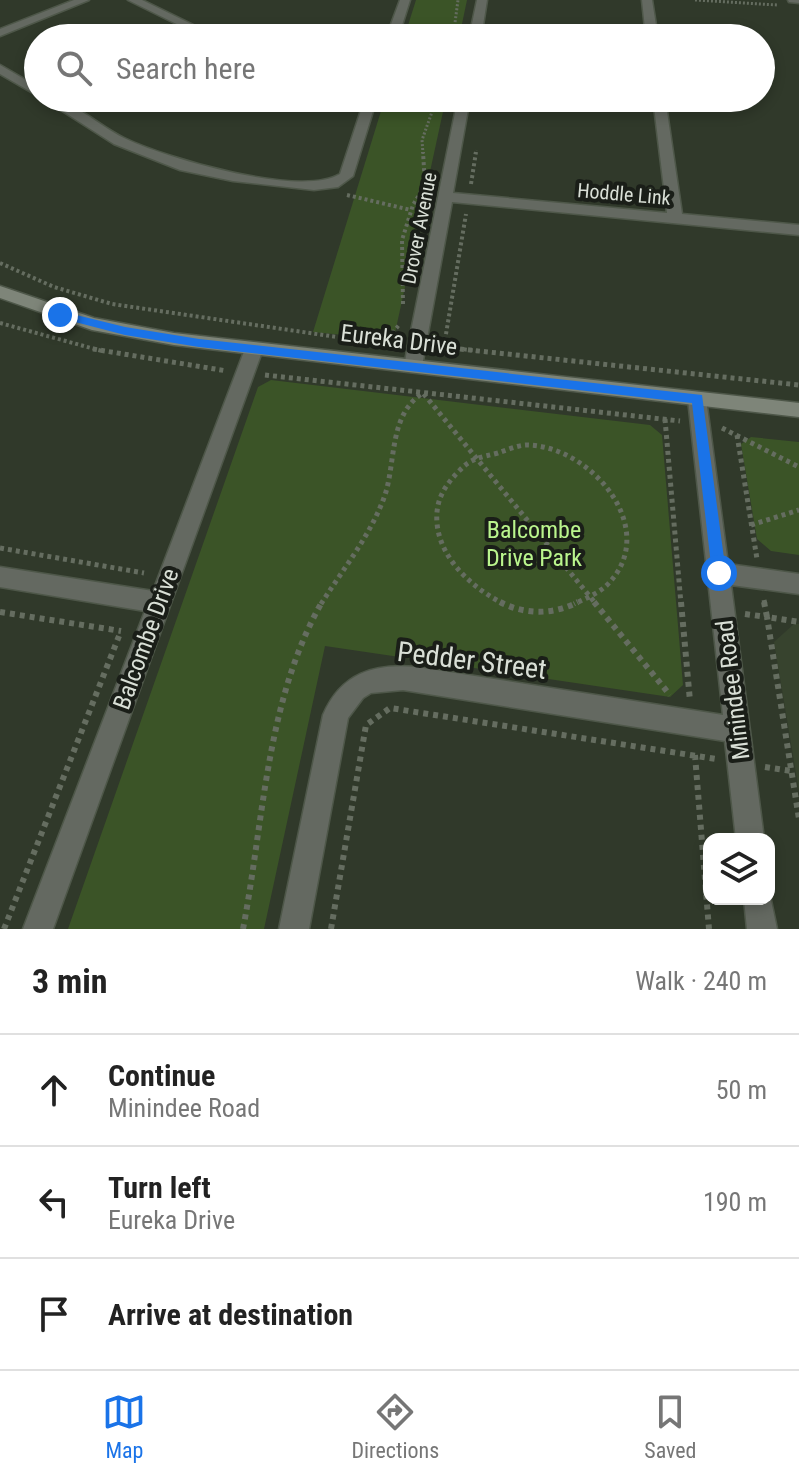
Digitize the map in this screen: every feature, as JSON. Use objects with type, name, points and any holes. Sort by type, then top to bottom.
[{"type":"street","points":[[0,33],[84,0]]},
{"type":"street","points":[[133,0],[184,24]]},
{"type":"street","points":[[397,24],[405,0]]},
{"type":"street","points":[[478,24],[482,0]]},
{"type":"street","points":[[647,0],[650,24]]},
{"type":"street","points":[[0,69],[24,84]]},
{"type":"street","points":[[72,112],[132,147],[185,167],[233,177],[314,186],[333,184],[346,176],[367,112]]},
{"type":"street","name":"Drover Avenue","points":[[413,366],[461,112]]},
{"type":"street","points":[[661,112],[675,218]]},
{"type":"street","name":"Hoddle Link","points":[[445,197],[799,230]]},
{"type":"street","name":"Eureka Drive","points":[[0,292],[92,324],[166,338],[799,410]]},
{"type":"street","name":"Balcombe Drive","points":[[38,929],[159,603],[234,372],[254,349]]},
{"type":"street","name":"Minindee Road","points":[[697,399],[749,833]]},
{"type":"street","points":[[719,573],[799,584]]},
{"type":"street","points":[[0,577],[159,603]]},
{"type":"street","name":"Pedder Street","points":[[294,929],[336,715],[346,694],[359,684],[399,677],[737,730]]},
{"type":"street","points":[[759,905],[762,929]]},
{"type":"path","points":[[455,24],[458,0]]},
{"type":"path","points":[[695,0],[794,2]]},
{"type":"path","points":[[403,310],[402,240],[411,210],[425,185],[422,140],[432,112]]},
{"type":"path","points":[[444,346],[477,143]]},
{"type":"path","points":[[357,199],[411,210]]},
{"type":"path","points":[[0,263],[54,287],[112,304],[187,318],[327,334]]},
{"type":"path","points":[[385,342],[403,317]]},
{"type":"path","points":[[0,323],[68,345],[197,368],[700,423],[736,434],[799,467]]},
{"type":"path","points":[[417,346],[444,346],[799,385]]},
{"type":"path","points":[[218,385],[234,372]]},
{"type":"path","points":[[423,393],[692,723]]},
{"type":"path","points":[[243,929],[258,861],[284,689],[304,635],[369,532],[397,450],[404,409],[423,393]]},
{"type":"path","points":[[665,419],[709,929]]},
{"type":"path","points":[[736,434],[799,819]]},
{"type":"path","points":[[526,445],[554,450],[580,462],[603,480],[619,503],[627,529],[625,555],[613,580],[592,599],[565,610],[533,612],[502,605],[473,589],[452,568],[439,543],[435,517],[441,493],[454,472],[473,457],[498,447],[526,445]]},
{"type":"path","points":[[751,525],[799,510]]},
{"type":"path","points":[[0,548],[144,573]]},
{"type":"path","points":[[4,929],[150,559]]},
{"type":"path","points":[[0,612],[121,631]]},
{"type":"path","points":[[724,612],[799,622]]},
{"type":"path","points":[[331,929],[366,725],[390,708],[792,771]]},
{"type":"shaded area","points":[[794,624],[799,624],[799,791],[774,642]]},
{"type":"green space","points":[[416,0],[467,0],[462,24],[408,24]]},
{"type":"green space","points":[[381,112],[443,112],[395,333],[384,339],[313,332]]},
{"type":"green space","name":"Balcombe Drive Park","points":[[271,380],[650,425],[662,435],[683,685],[670,697],[325,646],[264,929],[68,929],[258,387]]},
{"type":"green space","points":[[751,437],[799,442],[799,555],[771,551],[757,539],[741,444]]},
{"type":"route","points":[[60,315],[125,331],[199,343],[697,399],[719,573]]}]
